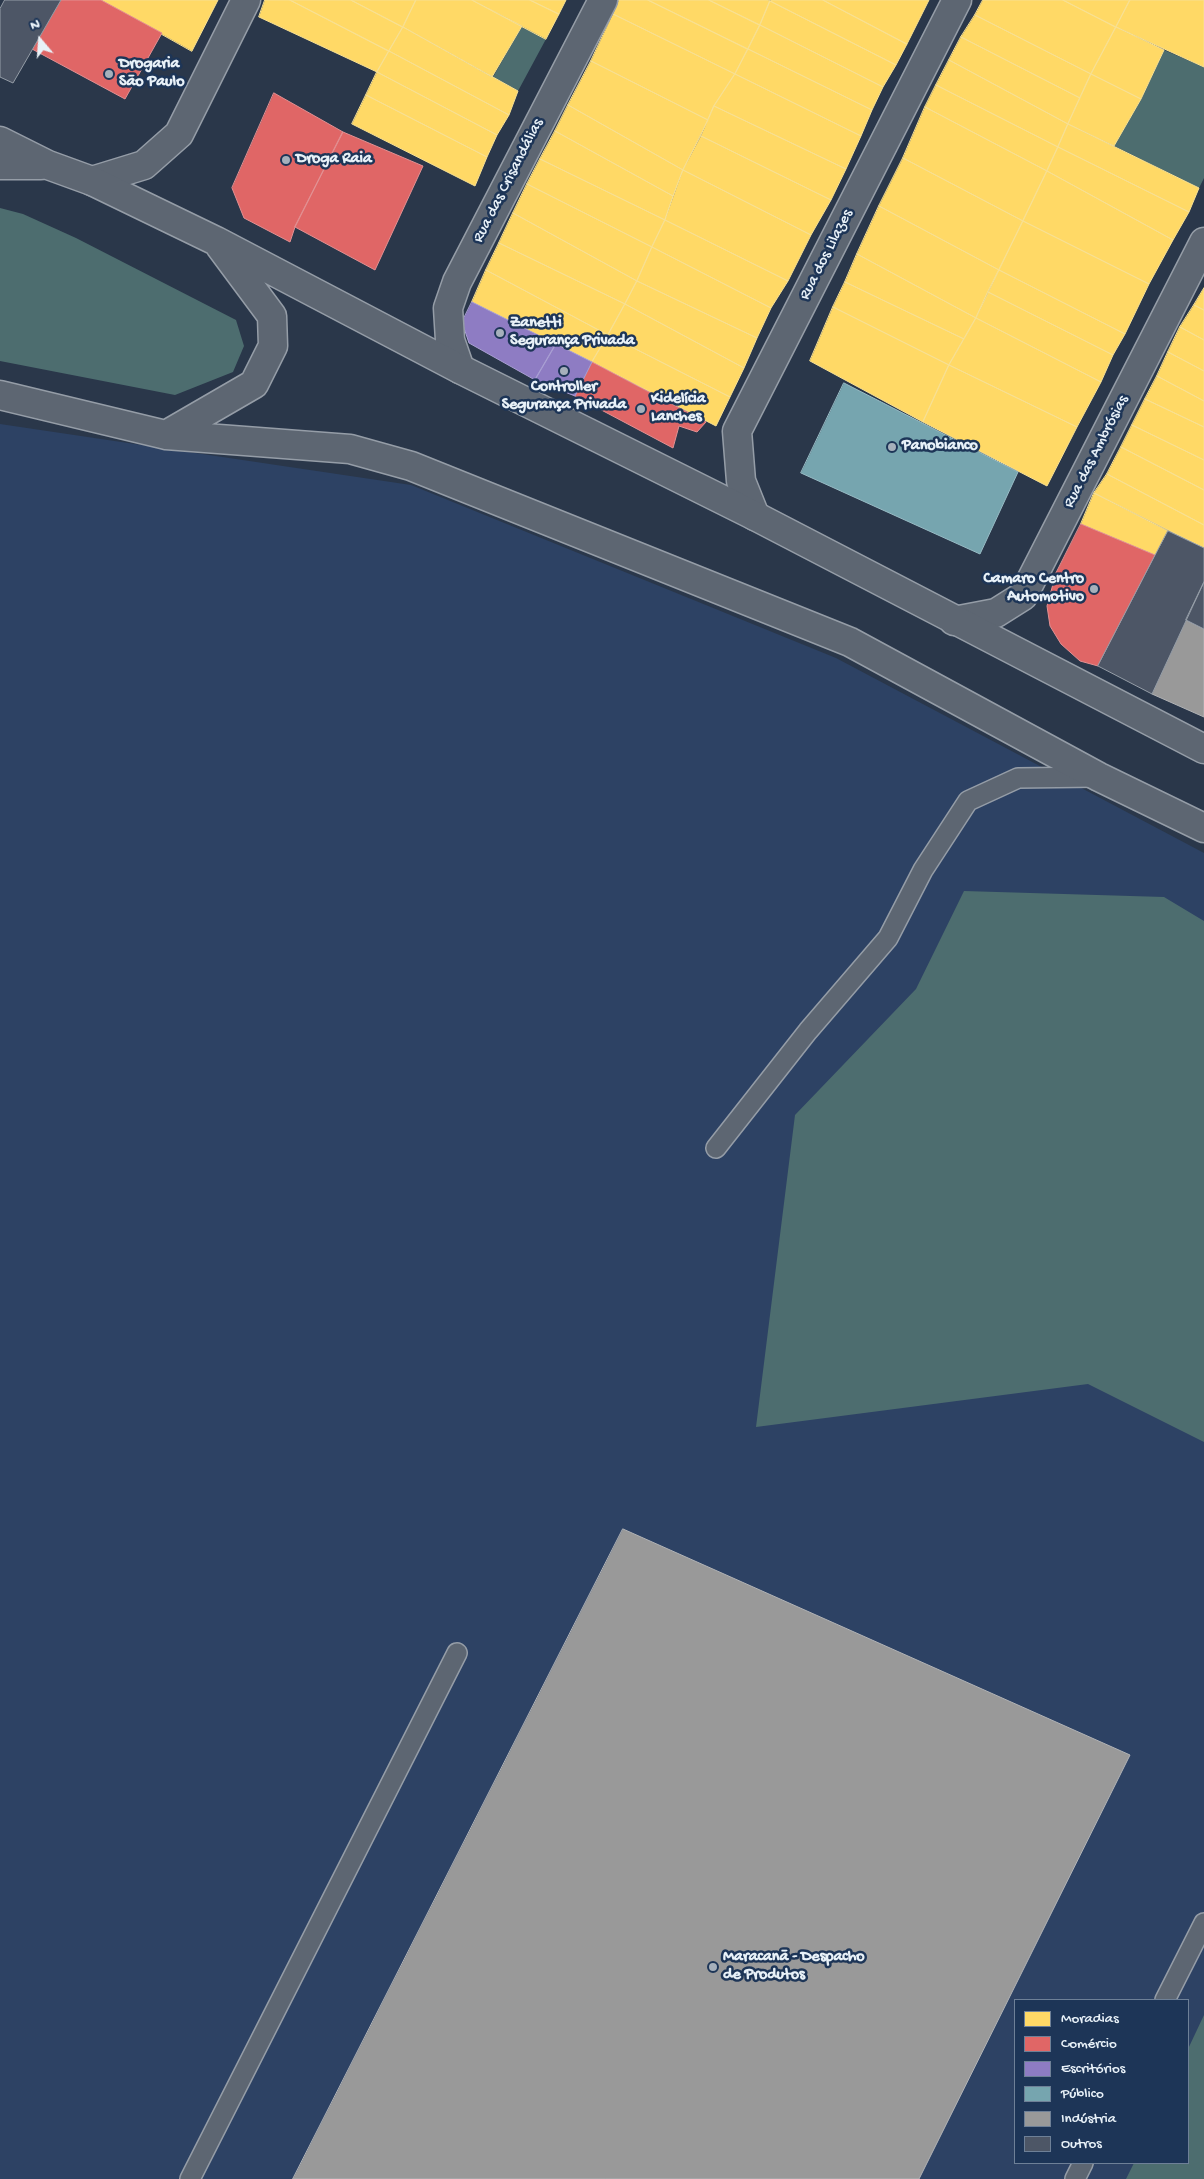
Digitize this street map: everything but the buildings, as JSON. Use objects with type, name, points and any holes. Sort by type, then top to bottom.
[{"type":"main road","points":[[92,180],[144,165],[179,134],[246,0]]},
{"type":"main road","name":"Rua das Crisandálias","points":[[460,369],[450,340],[448,308],[457,282],[603,0]]},
{"type":"main road","name":"Rua dos Lilazes","points":[[755,516],[742,481],[737,431],[957,0]]},
{"type":"main road","points":[[0,141],[48,165],[92,180],[216,241],[460,369],[755,516],[1204,749]]},
{"type":"main road","points":[[0,165],[48,165]]},
{"type":"main road","points":[[166,435],[254,384],[273,346],[272,316],[216,241]]},
{"type":"main road","name":"Rua das Ambrósias","points":[[954,620],[996,613],[1023,596],[1204,242]]},
{"type":"main road","points":[[0,395],[166,435],[350,449],[411,466],[850,642],[1100,777],[1204,828]]},
{"type":"lane","points":[[716,1148],[808,1031],[888,938],[923,870],[968,801],[1018,778],[1100,777]]},
{"type":"lane","points":[[190,2179],[457,1653]]},
{"type":"lane","points":[[1166,1999],[1204,1923]]},
{"type":"lane","points":[[1075,2179],[1082,2164]]},
{"type":"shaded area","points":[[0,424],[411,485],[836,658],[1204,853],[1204,2179],[0,2179]]},
{"type":"green space","points":[[522,26],[546,39],[518,91],[493,77]]},
{"type":"green space","points":[[1164,50],[1204,67],[1204,178],[1199,188],[1114,146],[1141,99]]},
{"type":"green space","points":[[0,208],[23,214],[76,238],[236,320],[244,346],[233,372],[175,395],[0,361]]},
{"type":"green space","points":[[964,891],[1164,897],[1204,921],[1204,1442],[1088,1384],[756,1427],[795,1115],[916,989]]},
{"type":"green space","points":[[1204,2015],[1204,2179],[1126,2179],[1134,2164],[1189,2164],[1189,2047]]},
{"type":"place","name":"Drogaria São Paulo","points":[[109,74]]},
{"type":"place","name":"Droga Raia","points":[[286,160]]},
{"type":"place","name":"Zanetti Segurança Privada","points":[[500,333]]},
{"type":"place","name":"Controller Segurança Privada","points":[[564,371]]},
{"type":"place","name":"Kidelícia Lanches","points":[[641,409]]},
{"type":"place","name":"Panobianco","points":[[892,447]]},
{"type":"place","name":"Camaro Centro Automotivo","points":[[1094,589]]},
{"type":"place","name":"Maracanã - Despacho de Produtos","points":[[713,1967]]}]
